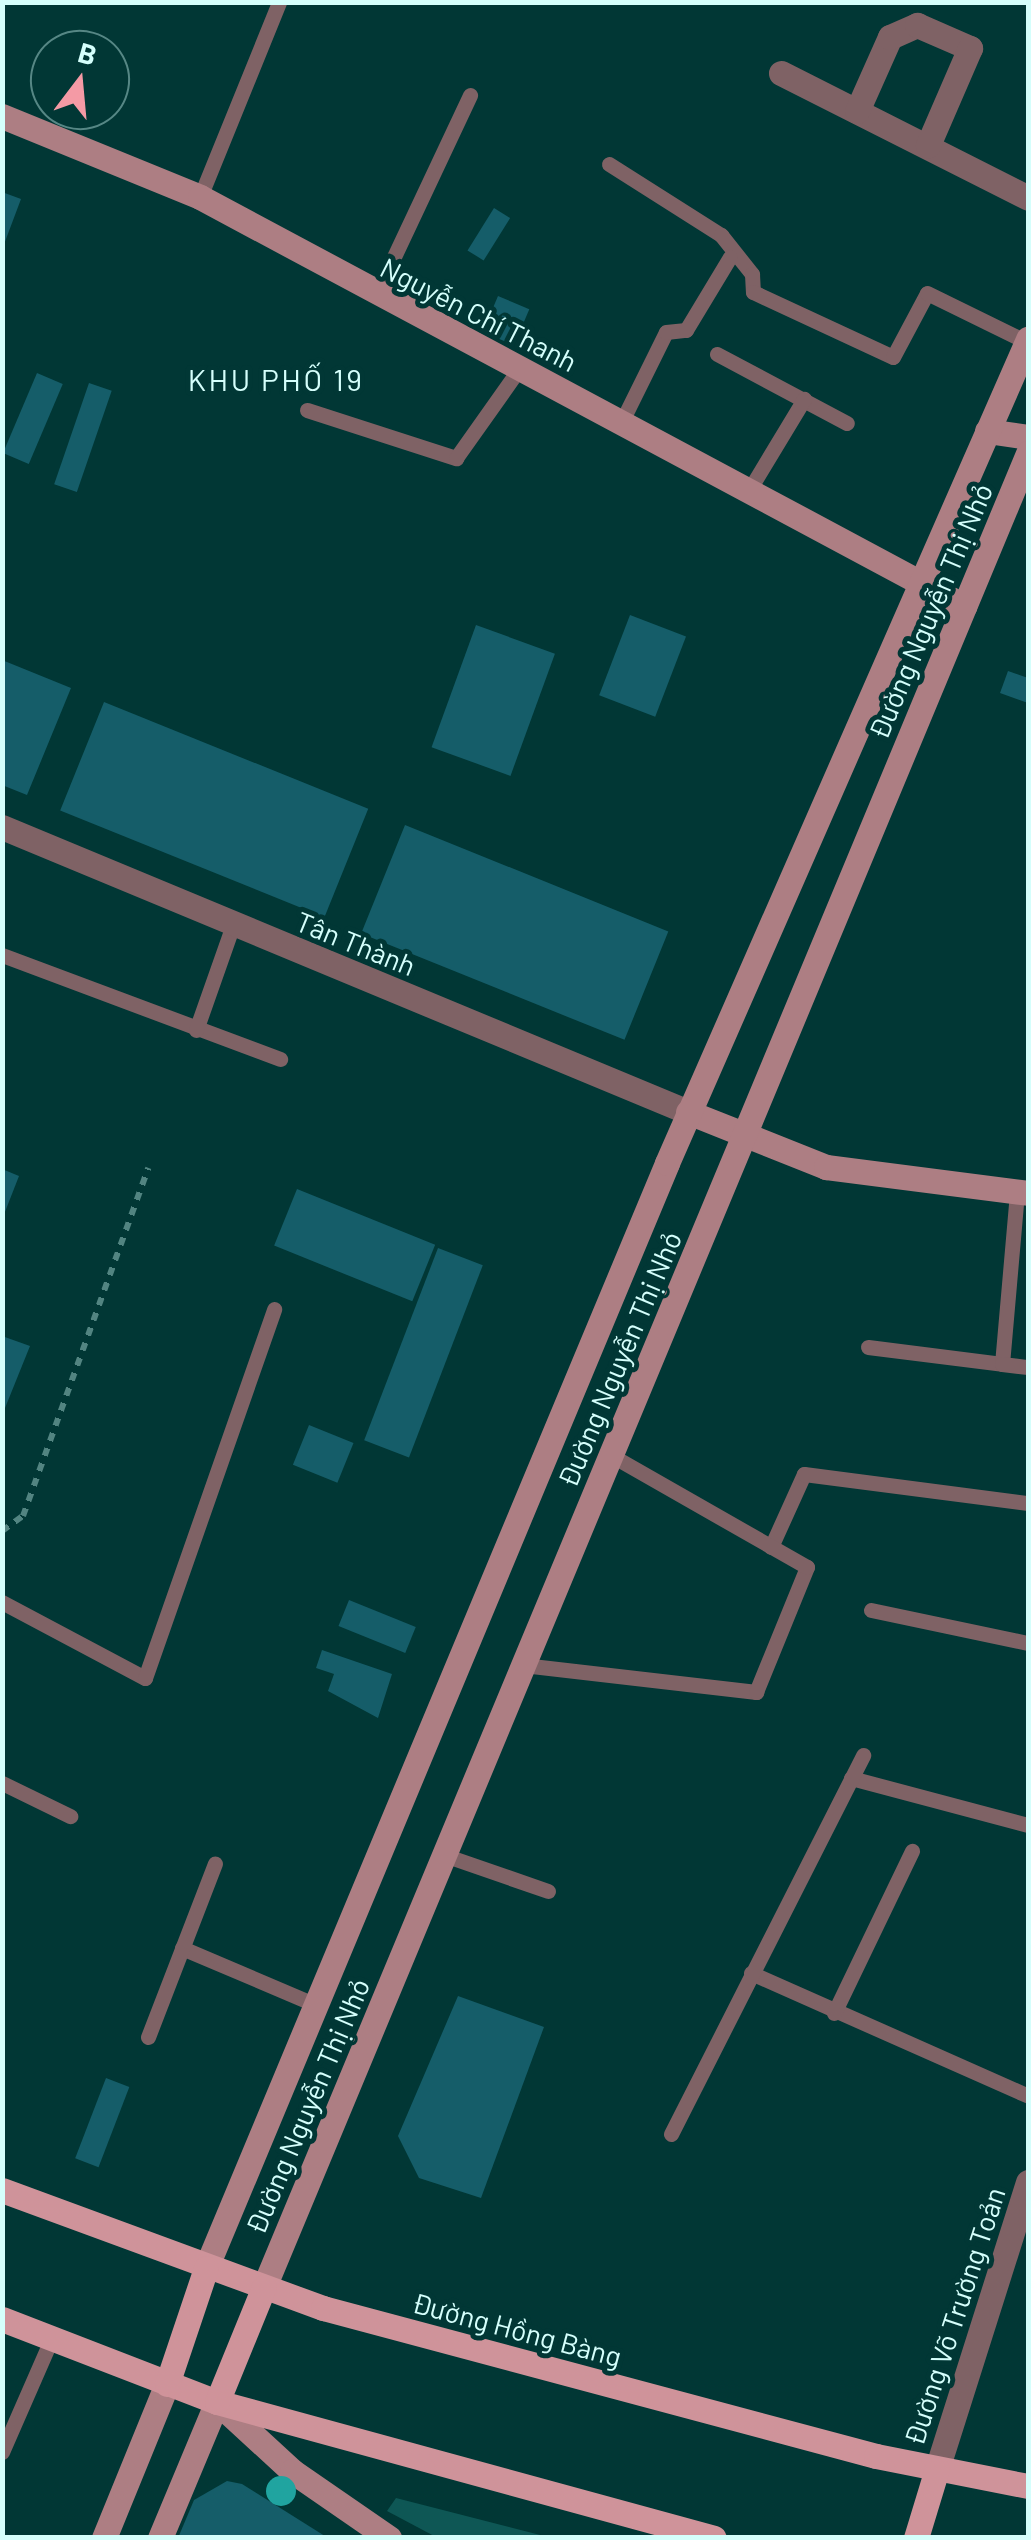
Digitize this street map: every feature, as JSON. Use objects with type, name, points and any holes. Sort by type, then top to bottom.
[{"type":"main road","name":"Nguyễn Chí Thanh","points":[[2,116],[200,196],[376,295],[751,487],[964,606]]},
{"type":"main road","points":[[1028,341],[987,431],[1028,437]]},
{"type":"main road","name":"Đường Nguyễn Thị Nhỏ","points":[[206,2268],[688,1112],[987,431]]},
{"type":"main road","name":"Đường Nguyễn Thị Nhỏ","points":[[264,2287],[1028,453]]},
{"type":"main road","points":[[688,1112],[838,1170],[1022,1192]]},
{"type":"main road","name":"Đường Hồng Bàng","points":[[2,2190],[264,2287],[938,2469],[1028,2486]]},
{"type":"main road","points":[[104,2538],[167,2384],[206,2268]]},
{"type":"main road","points":[[160,2538],[264,2287]]},
{"type":"main road","points":[[2,2320],[217,2402],[714,2538]]},
{"type":"main road","points":[[217,2402],[292,2471],[388,2538]]},
{"type":"main road","points":[[916,2538],[938,2469]]},
{"type":"street","points":[[857,111],[890,37],[917,25],[970,48],[928,146]]},
{"type":"street","points":[[781,73],[1028,198]]},
{"type":"street","name":"Tân Thành","points":[[2,827],[688,1112]]},
{"type":"street","name":"Đường Võ Trường Toản","points":[[938,2469],[1028,2182]]},
{"type":"lane","points":[[200,196],[279,2]]},
{"type":"lane","points":[[376,295],[470,94]]},
{"type":"lane","points":[[609,164],[721,235],[730,257],[752,274],[753,292],[894,357],[927,293],[1028,341]]},
{"type":"lane","points":[[622,421],[666,332],[686,330],[730,257]]},
{"type":"lane","points":[[717,354],[847,423]]},
{"type":"lane","points":[[308,410],[456,458],[519,368]]},
{"type":"lane","points":[[751,487],[804,399]]},
{"type":"lane","points":[[196,1030],[234,926]]},
{"type":"lane","points":[[2,955],[280,1059]]},
{"type":"lane","points":[[1002,1364],[1022,1192]]},
{"type":"lane","points":[[2,1602],[145,1678],[274,1309]]},
{"type":"lane","points":[[868,1347],[1028,1367]]},
{"type":"lane","points":[[523,1666],[756,1692],[807,1566],[611,1455]]},
{"type":"lane","points":[[771,1547],[804,1474],[1028,1503]]},
{"type":"lane","points":[[871,1610],[1028,1643]]},
{"type":"lane","points":[[671,2134],[863,1755]]},
{"type":"lane","points":[[851,1778],[1028,1825]]},
{"type":"lane","points":[[2,1783],[70,1816]]},
{"type":"lane","points":[[834,2013],[912,1851]]},
{"type":"lane","points":[[444,1855],[548,1891]]},
{"type":"lane","points":[[148,2037],[215,1862]]},
{"type":"lane","points":[[182,1948],[316,2005]]},
{"type":"lane","points":[[751,1973],[1028,2096]]},
{"type":"lane","points":[[2,2452],[50,2340]]},
{"type":"path","points":[[2,1531],[23,1516],[148,1168]]},
{"type":"shaded area","points":[[396,2498],[548,2537],[436,2537],[387,2511]]},
{"type":"building","points":[[2,192],[21,199],[3,247],[2,247]]},
{"type":"building","points":[[494,208],[510,218],[484,260],[468,250]]},
{"type":"building","points":[[498,296],[529,309],[514,345],[483,332]]},
{"type":"building","points":[[37,373],[63,384],[29,464],[3,453]]},
{"type":"building","points":[[89,383],[112,391],[77,492],[54,484]]},
{"type":"building","points":[[630,615],[686,637],[655,717],[599,695]]},
{"type":"building","points":[[476,625],[555,654],[510,776],[432,747]]},
{"type":"building","points":[[2,660],[71,688],[27,795],[2,785]]},
{"type":"building","points":[[1008,671],[1028,678],[1028,703],[1000,693]]},
{"type":"building","points":[[104,702],[368,809],[324,917],[60,810]]},
{"type":"building","points":[[405,825],[668,931],[624,1040],[361,933]]},
{"type":"building","points":[[2,1169],[19,1176],[3,1217],[2,1217]]},
{"type":"building","points":[[297,1189],[435,1245],[412,1301],[274,1246]]},
{"type":"building","points":[[438,1248],[483,1265],[409,1458],[364,1440]]},
{"type":"building","points":[[2,1336],[30,1346],[3,1413],[2,1413]]},
{"type":"building","points":[[309,1425],[354,1443],[337,1483],[293,1465]]},
{"type":"building","points":[[349,1600],[416,1627],[405,1653],[339,1626]]},
{"type":"building","points":[[322,1650],[392,1674],[378,1718],[328,1691],[334,1674],[316,1668]]},
{"type":"building","points":[[458,1996],[544,2027],[481,2198],[419,2178],[398,2136]]},
{"type":"building","points":[[106,2078],[129,2087],[99,2167],[75,2158]]},
{"type":"building","points":[[227,2481],[242,2484],[328,2538],[178,2538],[194,2500]]},
{"type":"district","name":"KHU PHỐ 19","points":[[276,379]]}]
